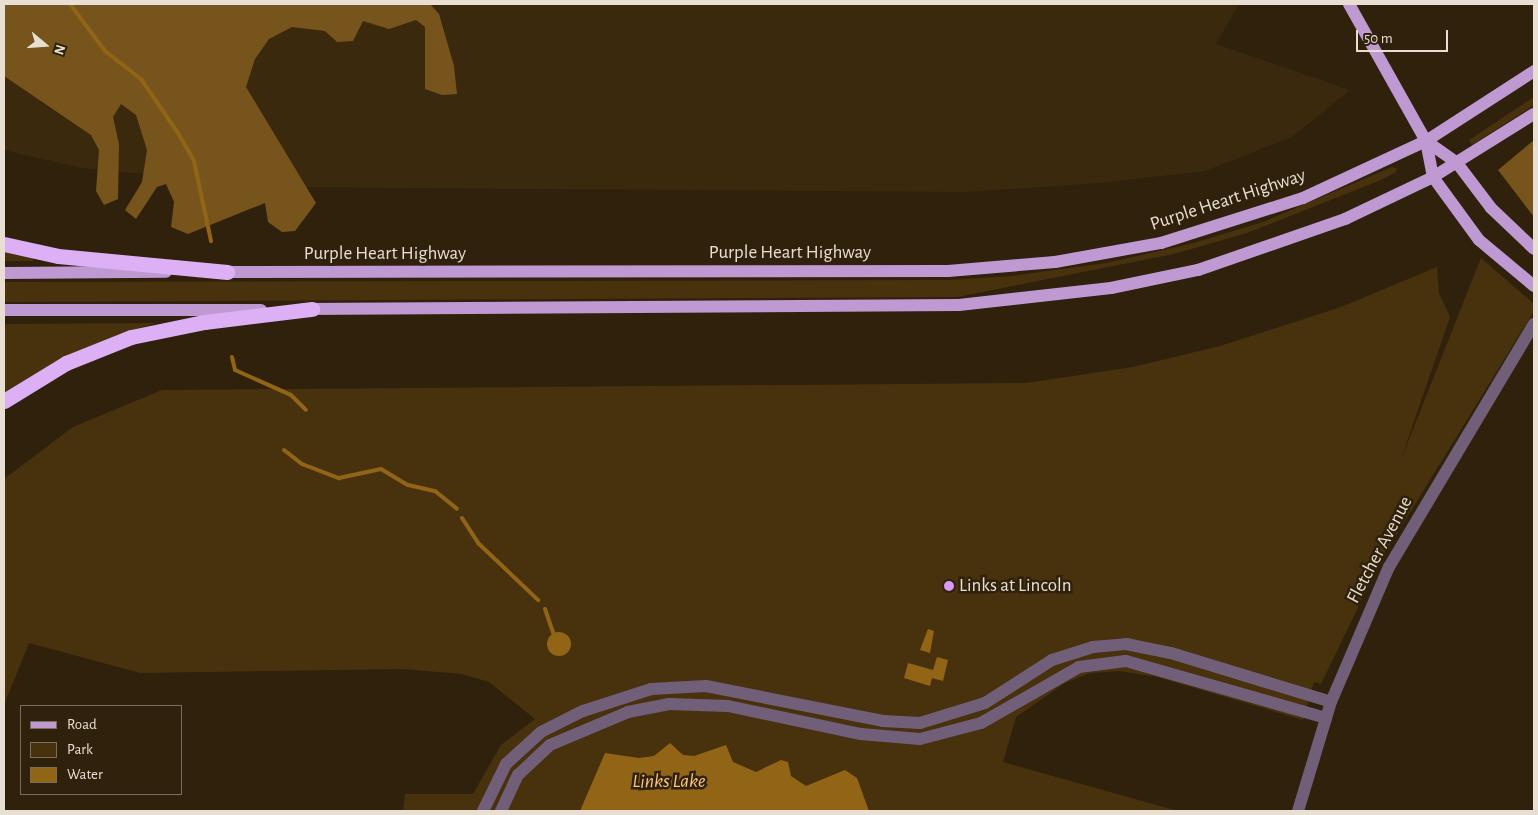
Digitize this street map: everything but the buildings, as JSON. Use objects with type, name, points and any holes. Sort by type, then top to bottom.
[{"type":"highway","points":[[4,244],[58,256],[227,272]]},
{"type":"highway","points":[[4,401],[66,363],[131,336],[204,322],[312,309]]},
{"type":"main road","points":[[1349,4],[1426,141],[1433,177],[1480,240],[1534,286]]},
{"type":"main road","name":"Purple Heart Highway","points":[[4,273],[948,271],[1017,266],[1106,254],[1214,229],[1303,198],[1426,141],[1534,71]]},
{"type":"main road","points":[[4,310],[926,306],[1060,296],[1154,280],[1244,256],[1337,223],[1433,177],[1534,114]]},
{"type":"main road","points":[[1426,141],[1457,163],[1491,208],[1534,249]]},
{"type":"street","name":"Fletcher Avenue","points":[[1298,811],[1331,702],[1399,549],[1534,324]]},
{"type":"street","points":[[483,811],[500,772],[541,732],[623,697],[651,689],[693,686],[776,698],[864,718],[920,723],[975,708],[1052,660],[1101,645],[1150,647],[1331,702]]},
{"type":"street","points":[[500,811],[518,775],[550,745],[628,712],[693,702],[772,714],[874,737],[920,739],[981,723],[1059,675],[1104,662],[1152,665],[1326,718]]},
{"type":"street","points":[[1290,707],[1295,692]]},
{"type":"street","points":[[623,697],[628,712]]},
{"type":"street","points":[[772,714],[776,698]]},
{"type":"street","points":[[920,723],[920,739]]},
{"type":"shaded area","points":[[4,4],[1239,4],[1216,44],[1350,90],[1292,137],[1205,171],[1100,183],[966,192],[279,187],[81,168],[4,150]]},
{"type":"shaded area","points":[[4,4],[430,4],[439,14],[454,66],[457,94],[442,95],[425,89],[425,27],[416,20],[389,29],[363,21],[353,41],[337,42],[325,31],[292,27],[269,39],[255,59],[246,87],[316,203],[295,231],[282,232],[268,222],[265,203],[188,234],[171,227],[174,202],[166,184],[157,187],[136,219],[125,210],[142,182],[147,150],[136,115],[121,104],[113,117],[119,144],[118,199],[104,205],[96,191],[99,150],[91,135],[4,76]]},
{"type":"shaded area","points":[[1534,140],[1534,217],[1498,170]]},
{"type":"green space","points":[[1534,97],[1534,105],[1472,145],[1469,140]]},
{"type":"green space","points":[[1392,167],[1397,168],[1396,172],[1381,180],[1247,233],[1174,254],[957,297],[4,302],[4,282],[948,280],[1011,276],[1106,263],[1190,244],[1263,222]]},
{"type":"green space","points":[[4,249],[33,258],[33,261],[4,261]]},
{"type":"green space","name":"Links at Lincoln","points":[[1481,258],[1534,304],[1534,311],[1382,558],[1321,684],[1314,682],[1303,720],[1157,677],[1120,671],[1090,673],[1065,683],[1016,717],[1003,762],[1178,811],[403,811],[405,794],[473,794],[501,745],[535,719],[489,682],[462,674],[402,669],[140,673],[29,643],[4,705],[4,479],[73,427],[162,390],[1026,383],[1133,367],[1220,346],[1341,307],[1437,267],[1439,293],[1450,317],[1400,462]]},
{"type":"green space","points":[[156,323],[133,330],[4,396],[4,324]]},
{"type":"water","points":[[928,629],[934,631],[930,653],[920,650]]},
{"type":"water","points":[[559,632],[568,635],[571,644],[568,653],[559,656],[550,653],[547,644],[550,635]]},
{"type":"water","points":[[937,657],[948,660],[943,681],[932,678],[930,686],[904,678],[908,663],[933,670]]},
{"type":"water","name":"Links Lake","points":[[670,743],[683,755],[694,756],[726,745],[733,762],[756,772],[781,760],[788,762],[791,776],[806,786],[845,770],[857,778],[869,811],[580,811],[605,753],[639,758],[654,756]]},
{"type":"waterway","points":[[70,4],[105,51],[141,79],[178,133],[194,161],[211,241]]},
{"type":"waterway","points":[[232,357],[235,370],[291,395],[306,410]]},
{"type":"waterway","points":[[284,450],[302,464],[339,478],[381,469],[408,485],[435,491],[457,509]]},
{"type":"waterway","points":[[462,518],[478,543],[538,600]]},
{"type":"waterway","points":[[545,609],[554,635]]},
{"type":"place","name":"Links at Lincoln","points":[[949,586]]}]
